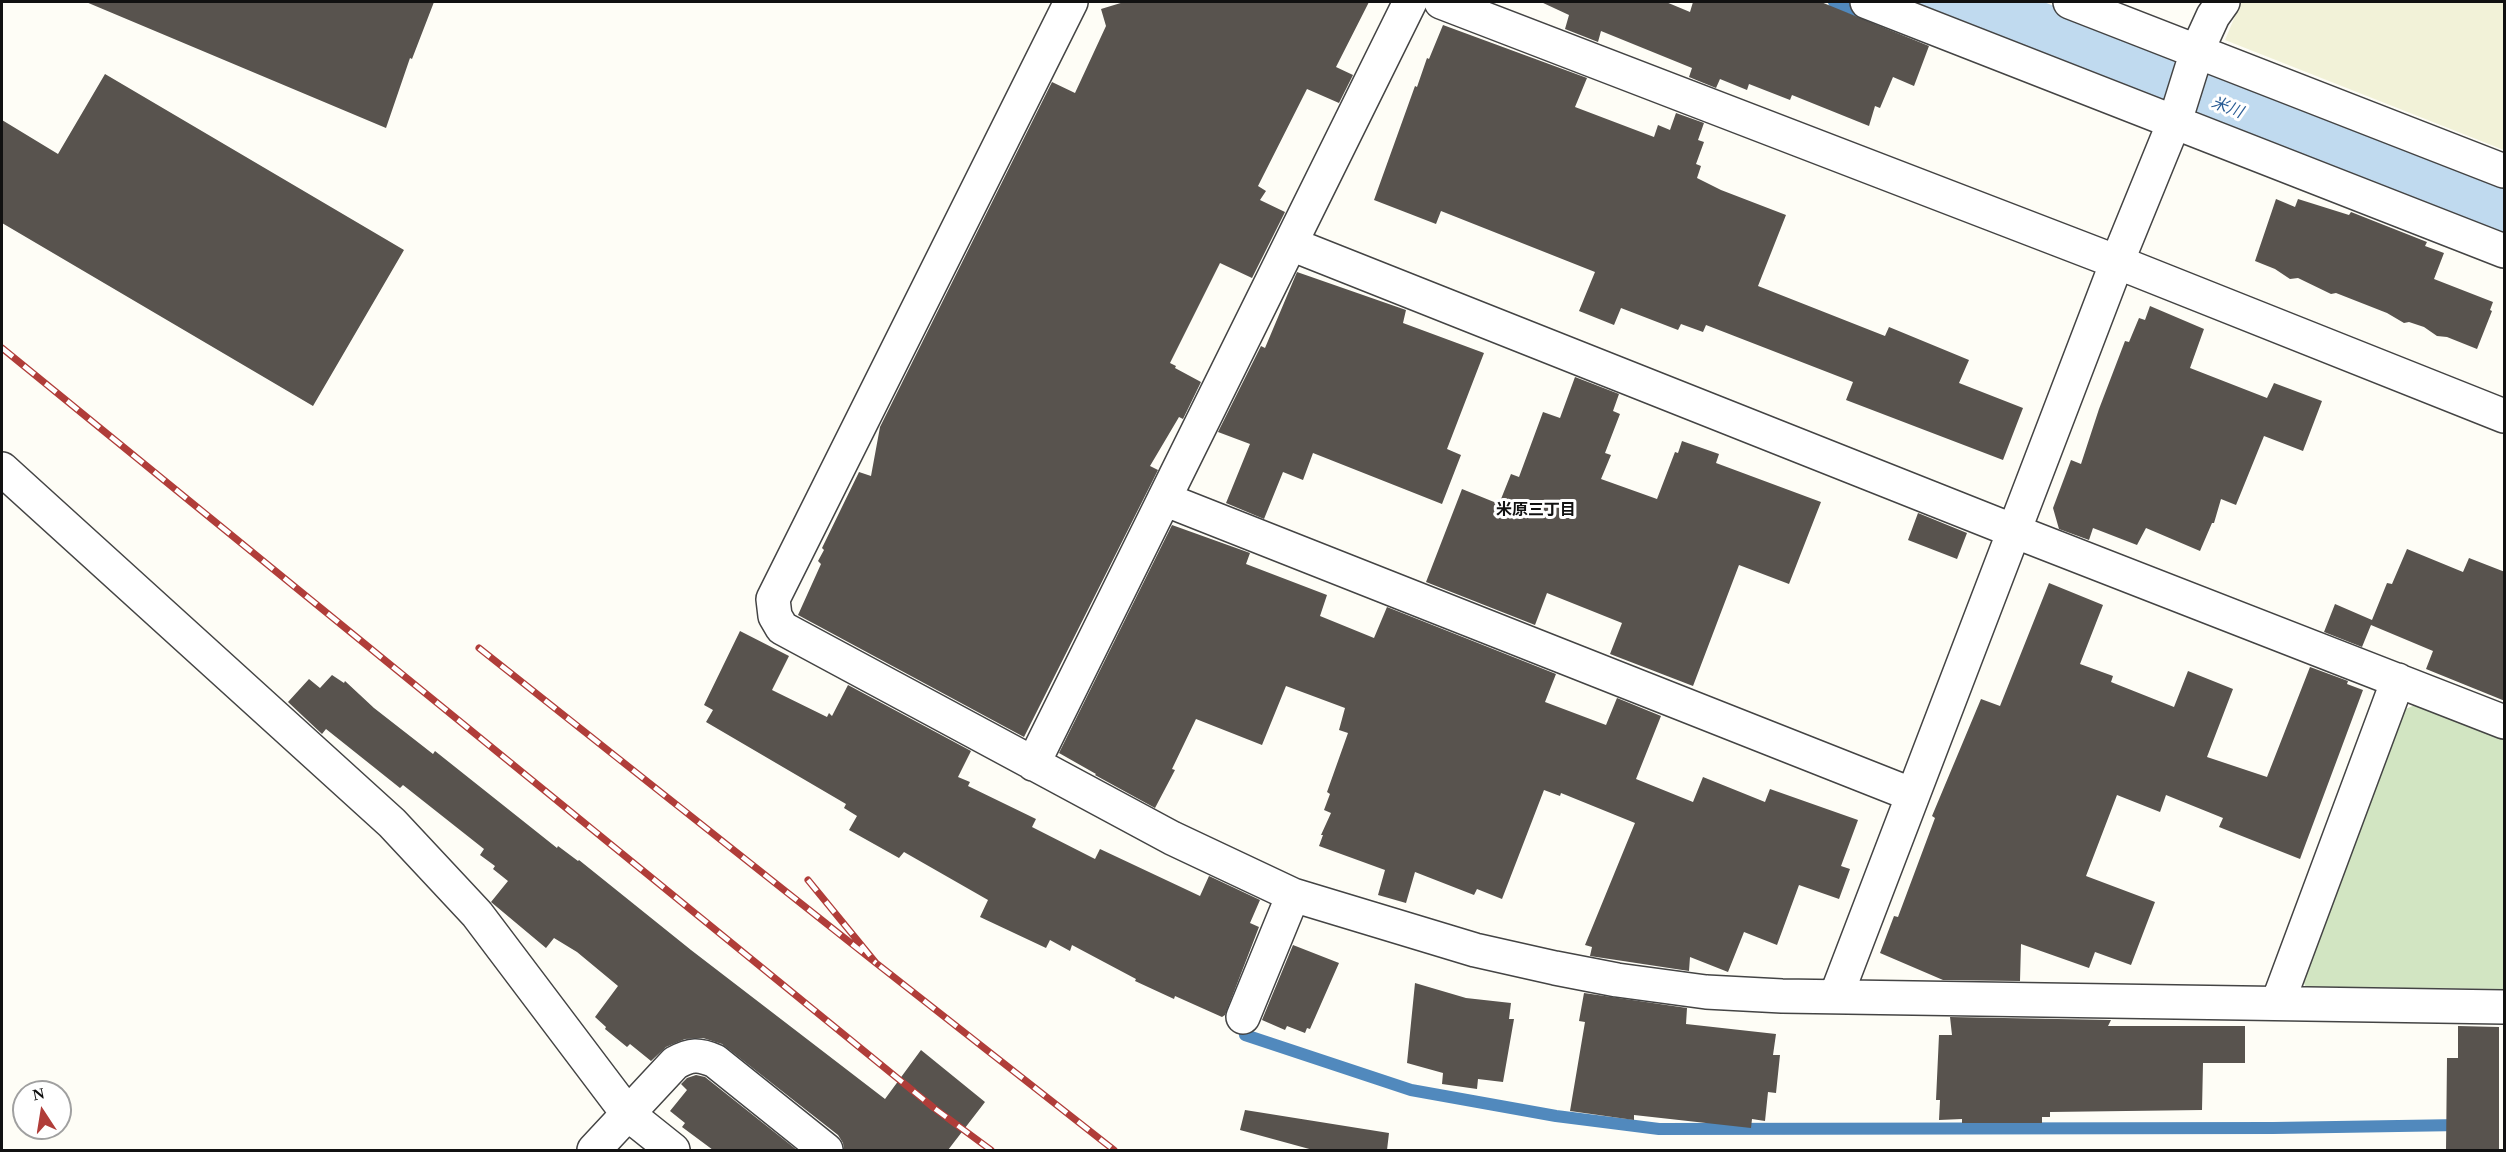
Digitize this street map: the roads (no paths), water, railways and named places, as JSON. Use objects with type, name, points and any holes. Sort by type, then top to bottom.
[{"type":"street","points":[[1071,2],[774,599],[774,616],[782,628],[1172,838],[1293,895],[1475,951],[1617,980],[1706,992],[2505,1006]]},
{"type":"street","points":[[1033,764],[1410,2]]},
{"type":"street","points":[[1440,2],[2116,262],[2505,416]]},
{"type":"street","points":[[1867,2],[2174,119],[2505,251]]},
{"type":"street","points":[[2070,2],[2195,58],[2505,171]]},
{"type":"street","points":[[1836,996],[2116,262],[2174,119],[2195,58],[2213,16],[2223,2]]},
{"type":"street","points":[[1291,244],[2014,531],[2505,722]]},
{"type":"street","points":[[2,469],[392,823],[477,914],[628,1114],[673,1150]]},
{"type":"street","points":[[1164,500],[1913,795]]},
{"type":"street","points":[[2278,1002],[2398,680]]},
{"type":"street","points":[[1244,1017],[1293,895]]},
{"type":"street","points":[[594,1150],[675,1063],[688,1055],[701,1055],[715,1061],[826,1150]]},
{"type":"waterway","points":[[1834,2],[1868,15]]},
{"type":"waterway","name":"米川","points":[[1950,2],[2504,215]]},
{"type":"waterway","points":[[1245,1035],[1411,1090],[1556,1116],[1659,1129],[2273,1128],[2461,1125]]},
{"type":"railway","points":[[2,348],[934,1108],[991,1150]]},
{"type":"railway","points":[[479,648],[876,963]]},
{"type":"railway","points":[[808,880],[876,963],[1114,1150]]},
{"type":"district","name":"米原三丁目","points":[[1536,511]]}]
